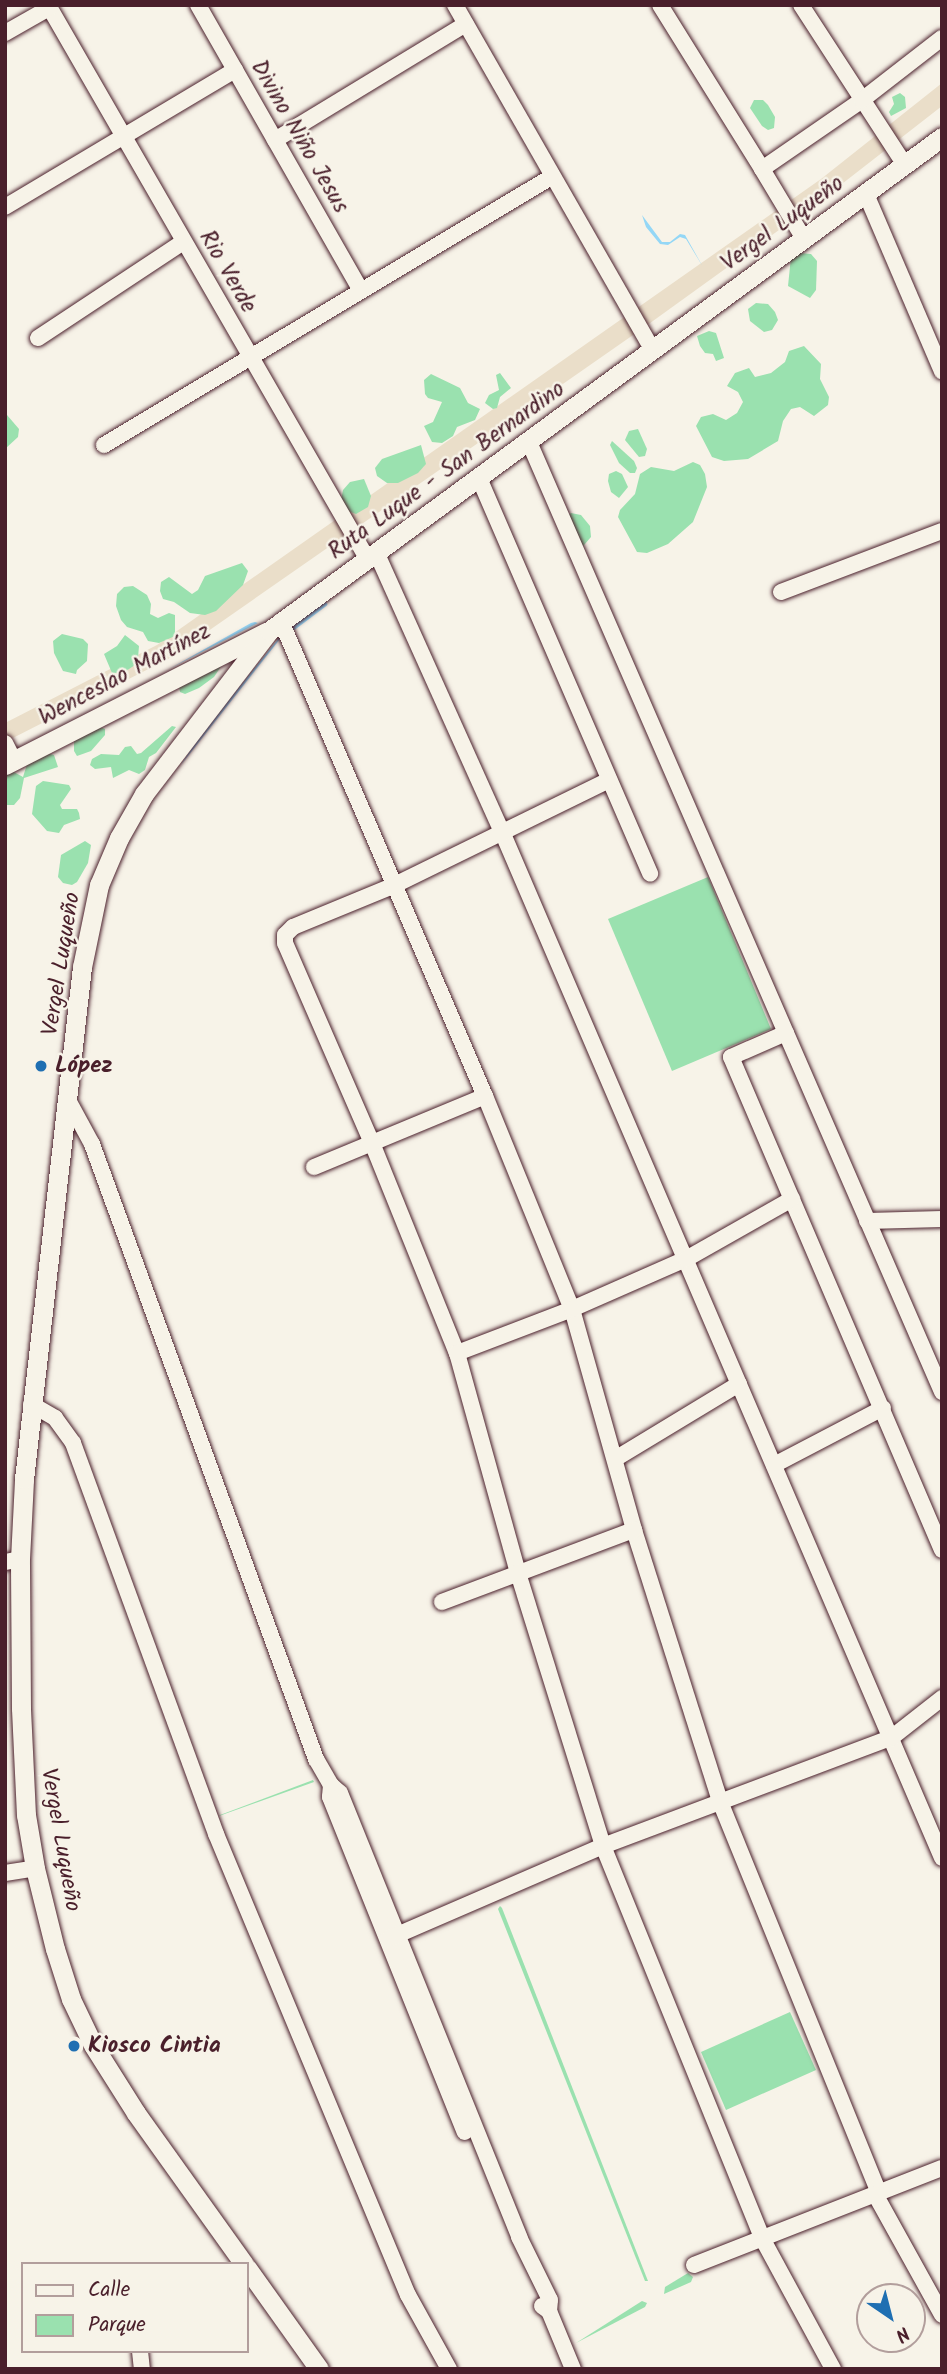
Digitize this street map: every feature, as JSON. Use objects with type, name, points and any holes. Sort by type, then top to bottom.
[{"type":"main road","name":"Vergel Luqueño","points":[[652,349],[942,137]]},
{"type":"main road","name":"Ruta Luque - San Bernardino","points":[[275,626],[529,442],[652,349]]},
{"type":"main road","name":"Vergel Luqueño","points":[[242,2262],[136,2113],[93,2045],[65,1980],[35,1868],[22,1765],[13,1560],[67,1098],[92,910],[110,856],[144,794],[275,626]]},
{"type":"main road","name":"Wenceslao Martínez","points":[[10,763],[275,626]]},
{"type":"main road","name":"Vergel Luqueño","points":[[248,2270],[318,2369]]},
{"type":"street","name":"Divino Niño Jesus","points":[[198,5],[361,291]]},
{"type":"street","points":[[456,5],[652,349]]},
{"type":"street","points":[[660,5],[804,239]]},
{"type":"street","points":[[801,5],[905,165]]},
{"type":"street","points":[[5,33],[49,7]]},
{"type":"street","name":"Rio Verde","points":[[49,7],[183,243],[372,557],[503,834],[942,1858]]},
{"type":"street","points":[[275,140],[466,24]]},
{"type":"street","points":[[762,169],[862,100],[942,38]]},
{"type":"street","points":[[5,207],[235,70]]},
{"type":"street","points":[[104,445],[553,176]]},
{"type":"street","points":[[866,194],[942,371]]},
{"type":"street","points":[[38,338],[183,243]]},
{"type":"street","points":[[529,442],[942,1392]]},
{"type":"street","points":[[479,478],[650,874]]},
{"type":"street","points":[[781,592],[942,531]]},
{"type":"street","points":[[275,626],[395,885],[572,1309],[634,1530],[721,1804],[877,2194],[942,2315]]},
{"type":"street","points":[[5,743],[10,763]]},
{"type":"street","points":[[609,780],[395,885],[293,927],[285,936],[285,943],[372,1143],[457,1353],[518,1573],[603,1846],[762,2238],[833,2369]]},
{"type":"street","points":[[786,1033],[731,1057],[942,1550]]},
{"type":"street","points":[[314,1167],[485,1096]]},
{"type":"street","points":[[67,1098],[92,1144],[316,1759],[331,1785],[340,1793],[393,1937],[519,2236],[550,2300],[549,2311],[573,2369]]},
{"type":"street","points":[[457,1353],[572,1309],[686,1259],[792,1199]]},
{"type":"street","points":[[867,1221],[942,1219]]},
{"type":"street","points":[[615,1460],[739,1384]]},
{"type":"street","points":[[31,1405],[55,1418],[73,1443],[216,1834],[408,2295],[449,2369]]},
{"type":"street","points":[[774,1465],[883,1408]]},
{"type":"street","points":[[442,1602],[634,1530]]},
{"type":"street","points":[[393,1937],[603,1846],[721,1804],[891,1738],[942,1698]]},
{"type":"street","points":[[5,1873],[35,1868]]},
{"type":"street","points":[[694,2265],[942,2168]]},
{"type":"shaded area","points":[[942,83],[942,106],[829,194],[646,326],[168,659],[5,742],[5,723],[157,645],[821,179]]},
{"type":"green space","points":[[900,93],[905,97],[906,108],[891,116],[889,112],[894,104],[892,97]]},
{"type":"green space","points":[[754,100],[763,100],[768,105],[775,117],[774,128],[768,130],[762,126],[750,108]]},
{"type":"green space","points":[[800,253],[811,254],[817,261],[816,290],[810,298],[788,286],[791,257]]},
{"type":"green space","points":[[756,303],[768,304],[775,312],[778,320],[772,330],[764,332],[750,321],[748,309]]},
{"type":"green space","points":[[709,331],[716,333],[724,358],[716,361],[713,354],[705,353],[700,346],[697,336]]},
{"type":"green space","points":[[804,346],[821,364],[820,379],[829,397],[828,405],[814,416],[800,407],[791,409],[783,421],[778,441],[748,459],[724,461],[712,457],[696,426],[701,417],[713,414],[726,420],[737,413],[743,402],[738,392],[727,386],[735,373],[749,368],[755,377],[771,373],[785,362],[789,351]]},
{"type":"green space","points":[[500,373],[511,388],[500,397],[497,408],[493,409],[485,403],[489,395],[499,390],[496,375]]},
{"type":"green space","points":[[431,374],[460,388],[468,403],[480,409],[475,420],[457,427],[453,436],[442,443],[432,442],[424,426],[433,422],[442,402],[428,398],[425,394],[424,380]]},
{"type":"green space","points":[[7,415],[19,429],[18,437],[5,449]]},
{"type":"green space","points":[[638,429],[647,449],[645,456],[639,457],[625,440],[629,431]]},
{"type":"green space","points":[[612,441],[634,461],[637,468],[635,473],[630,473],[619,463],[610,445]]},
{"type":"green space","points":[[421,445],[426,464],[418,473],[398,483],[387,483],[377,476],[375,468],[382,459]]},
{"type":"green space","points":[[693,462],[700,465],[707,487],[693,522],[668,544],[647,553],[637,552],[618,517],[620,510],[635,494],[640,474],[651,467],[674,471]]},
{"type":"green space","points":[[616,471],[622,474],[628,487],[619,498],[611,492],[608,481],[609,474]]},
{"type":"green space","points":[[364,479],[371,496],[368,507],[356,514],[346,510],[341,501],[343,490],[350,482]]},
{"type":"green space","points":[[571,513],[581,515],[590,526],[591,537],[578,552],[563,519]]},
{"type":"green space","points":[[242,563],[248,571],[243,585],[216,611],[205,615],[190,613],[174,602],[163,599],[161,582],[169,577],[192,594],[198,590],[205,576]]},
{"type":"green space","points":[[133,586],[147,595],[151,604],[150,614],[158,618],[169,613],[175,615],[175,636],[159,643],[148,641],[143,632],[127,627],[121,620],[116,606],[117,594],[124,587]]},
{"type":"green space","points":[[62,634],[83,639],[88,644],[87,661],[76,674],[63,671],[54,653],[53,641]]},
{"type":"green space","points":[[125,635],[139,646],[138,658],[135,665],[123,673],[112,673],[104,654],[117,646]]},
{"type":"green space","points":[[222,665],[214,677],[199,688],[185,694],[180,692],[179,687]]},
{"type":"green space","points":[[172,726],[176,727],[156,753],[149,757],[145,770],[139,774],[129,770],[113,778],[111,767],[95,769],[90,765],[92,759],[101,754],[119,755],[125,747],[131,746],[137,754],[141,753]]},
{"type":"green space","points":[[100,727],[105,729],[105,735],[91,751],[77,756],[74,751],[74,738]]},
{"type":"green space","points":[[46,753],[54,755],[58,767],[24,778],[20,798],[14,805],[6,805],[6,775],[12,771],[23,777],[28,761]]},
{"type":"green space","points":[[43,781],[69,785],[71,789],[60,805],[62,809],[77,809],[79,813],[80,819],[64,825],[59,833],[47,831],[32,814],[36,786]]},
{"type":"green space","points":[[85,841],[91,845],[88,863],[77,882],[72,885],[63,883],[58,877],[61,855]]},
{"type":"green space","points":[[708,877],[771,1029],[672,1071],[608,919]]},
{"type":"green space","points":[[313,1780],[314,1782],[219,1816],[220,1815]]},
{"type":"green space","points":[[500,1906],[648,2281],[645,2281],[498,1909]]},
{"type":"green space","points":[[790,2012],[816,2070],[726,2110],[701,2052]]},
{"type":"green space","points":[[688,2273],[693,2277],[691,2282],[664,2294],[665,2287]]},
{"type":"green space","points":[[642,2301],[647,2303],[645,2307],[576,2343]]},
{"type":"water","points":[[642,215],[662,242],[670,242],[680,234],[685,235],[703,267],[686,239],[680,237],[668,245],[660,244],[646,227]]},
{"type":"water","points":[[251,623],[258,623],[169,669]]},
{"type":"water","points":[[280,639],[181,765],[200,735]]},
{"type":"waterway","points":[[294,628],[325,605]]},
{"type":"place","name":"López","points":[[41,1066]]},
{"type":"place","name":"Kiosco Cintia","points":[[74,2046]]}]
